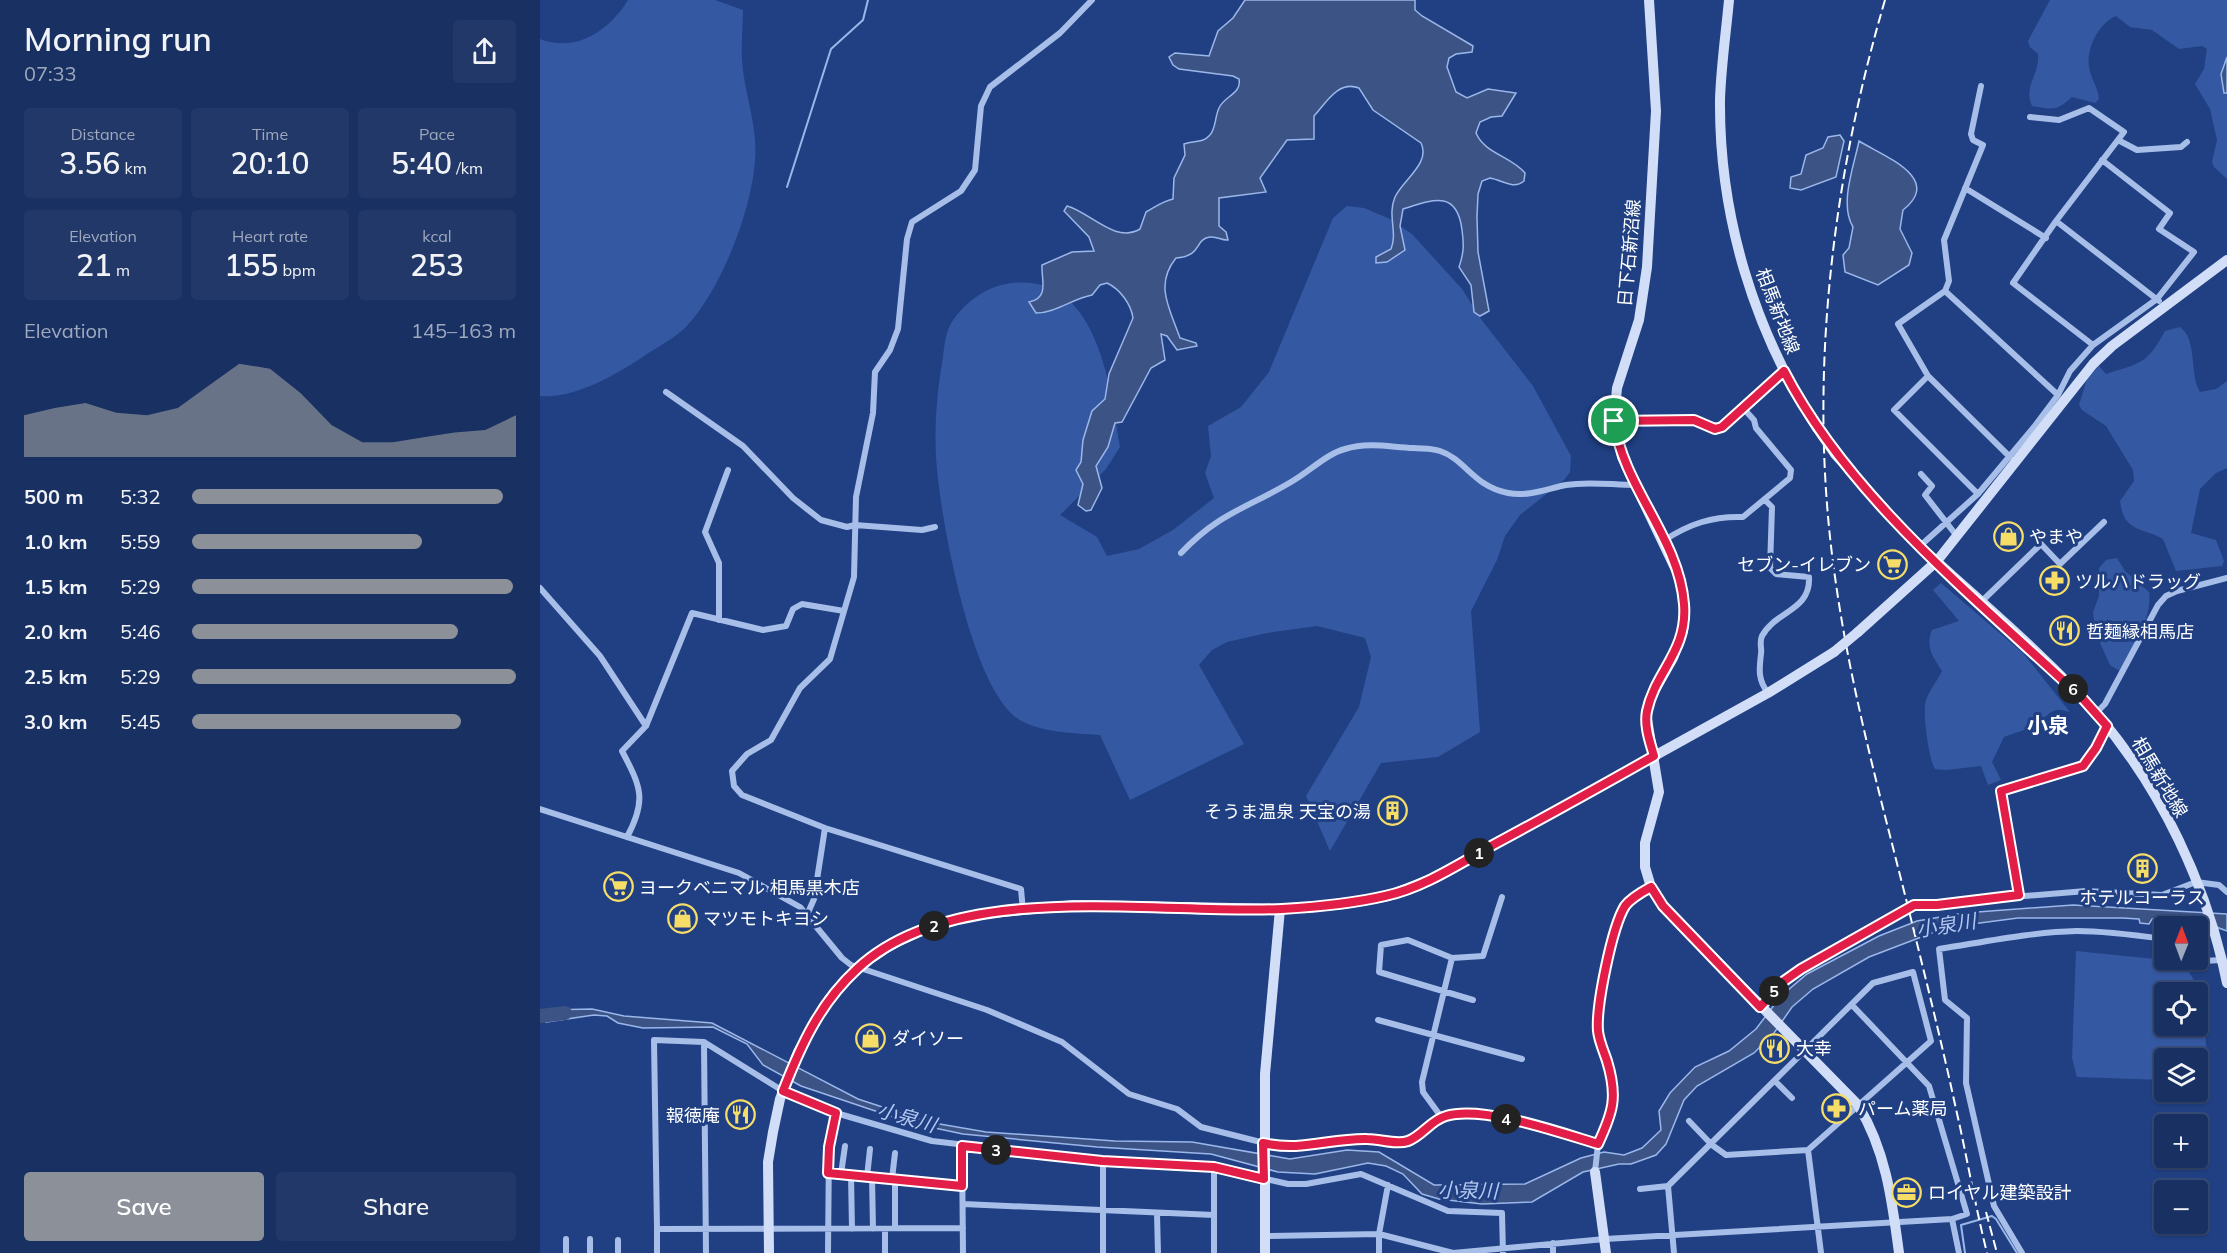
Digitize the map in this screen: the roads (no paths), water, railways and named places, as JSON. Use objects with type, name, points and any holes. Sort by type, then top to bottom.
[{"type":"main road","name":"日下石新沼線","points":[[1649,0],[1656,111],[1647,267],[1639,320],[1617,388],[1614,421],[1622,457],[1678,574],[1684,607],[1683,631],[1673,658],[1652,695],[1646,713],[1659,792],[1646,843],[1645,867],[1651,887],[1663,906],[1858,1105],[1876,1135],[1895,1222],[1899,1253]]},
{"type":"main road","name":"相馬新地線","points":[[1730,0],[1720,100],[1724,177],[1731,218],[1750,290],[1784,371],[1835,454],[1920,546],[2096,713],[2149,784],[2171,825],[2196,882],[2227,983]]},
{"type":"main road","points":[[769,1253],[768,1162],[784,1087],[798,1052],[829,999],[858,967],[889,946],[926,929],[958,918],[1074,905],[1280,909],[1344,904],[1388,896],[1436,877],[1768,693],[1834,652],[1937,561],[2093,364],[2112,346],[2227,260]]},
{"type":"main road","points":[[1265,1253],[1263,1143],[1265,1074],[1280,909]]},
{"type":"main road","points":[[1595,1172],[1606,1253]]},
{"type":"street","points":[[1023,911],[1021,889],[825,828],[742,795],[734,786],[732,771],[747,754],[771,740],[800,688],[830,660],[854,577],[856,497],[873,413],[874,372],[890,350],[898,329],[907,239],[912,222],[961,191],[975,170],[981,106],[990,87],[1060,33],[1092,0]]},
{"type":"street","points":[[1980,86],[1971,134],[1973,140],[1983,145],[1944,240],[1949,281],[1945,291],[1898,324],[1928,376],[2010,457]]},
{"type":"street","points":[[2030,117],[2059,120],[2089,108],[2124,132],[2056,221],[2013,283],[2093,345]]},
{"type":"street","points":[[2118,140],[2137,150],[2181,147],[2187,142]]},
{"type":"street","points":[[1920,546],[1978,494],[2010,457],[2058,395],[2070,371],[2093,345],[2157,299],[2194,252],[2159,229],[2170,213],[2102,160]]},
{"type":"street","points":[[1965,188],[2046,238]]},
{"type":"street","points":[[2056,221],[2167,306]]},
{"type":"street","points":[[1945,291],[2058,395]]},
{"type":"street","points":[[1614,421],[1694,420],[1715,429],[1722,427],[1784,371]]},
{"type":"street","points":[[1928,376],[1894,410],[1978,494]]},
{"type":"street","points":[[666,392],[743,446],[793,498],[821,520],[847,527],[855,525],[922,530],[935,527]]},
{"type":"street","points":[[1663,541],[1697,522],[1724,516],[1743,517],[1790,478],[1791,470],[1756,428],[1754,420],[1744,409]]},
{"type":"street","points":[[1181,553],[1195,538],[1227,514],[1290,483],[1338,451],[1359,446],[1389,444],[1438,450],[1451,455],[1472,477],[1508,493],[1525,494],[1583,484],[1635,485]]},
{"type":"street","points":[[719,620],[719,563],[705,532],[728,470]]},
{"type":"street","points":[[1921,474],[1932,486],[1925,495],[1945,524],[1956,535]]},
{"type":"street","points":[[1765,500],[1772,507],[1770,568],[1776,574],[1809,577],[1810,587],[1799,605],[1767,629],[1762,637],[1758,668],[1768,693]]},
{"type":"street","points":[[1981,603],[2041,544],[2060,564],[2104,522]]},
{"type":"street","points":[[2096,713],[2105,704],[2158,605],[2166,596],[2227,578]]},
{"type":"street","points":[[540,588],[600,656],[646,726]]},
{"type":"street","points":[[627,837],[640,814],[640,794],[622,751],[646,726],[692,613],[763,630],[777,630],[786,626],[793,609],[802,604],[844,611]]},
{"type":"street","points":[[2019,895],[2001,791],[2083,766],[2096,748],[2107,726]]},
{"type":"street","points":[[540,808],[739,873],[776,891],[807,915],[842,958],[858,967],[987,1010],[1062,1042],[1128,1094],[1177,1109],[1201,1127],[1263,1143],[1294,1148],[1368,1139],[1401,1143],[1410,1141],[1447,1115],[1492,1117],[1540,1126],[1597,1146]]},
{"type":"street","points":[[807,915],[814,899],[825,828]]},
{"type":"street","points":[[1762,1009],[1784,981],[1801,969],[1914,905],[1937,905],[2019,895],[2086,891],[2162,895],[2196,882],[2219,885],[2227,892]]},
{"type":"street","points":[[1595,1172],[1597,1146],[1612,1115],[1614,1102],[1613,1080],[1598,1033],[1598,1006],[1618,922],[1626,905],[1651,887]]},
{"type":"street","points":[[1473,1000],[1380,972],[1381,945],[1408,940],[1452,958],[1483,956],[1503,897]]},
{"type":"street","points":[[2022,1253],[1994,1206],[1966,1083],[1967,1018],[1946,1000],[1939,949],[2024,935],[2076,931],[2138,934],[2154,937]]},
{"type":"street","points":[[1442,1118],[1423,1092],[1422,1082],[1452,958]]},
{"type":"street","points":[[2208,961],[2221,960]]},
{"type":"street","points":[[1640,1190],[1668,1186],[1712,1145],[1873,983],[1913,972],[1931,1041],[1808,1150],[1726,1155],[1712,1145],[1689,1121]]},
{"type":"street","points":[[1265,1236],[1378,1234],[1453,1252],[1503,1250],[1605,1239],[1952,1219],[1967,1214],[1929,1086],[1852,1005]]},
{"type":"street","points":[[1378,1020],[1522,1059]]},
{"type":"street","points":[[657,1253],[654,1040],[704,1042],[836,1113],[932,1142],[1102,1161],[1214,1167],[1264,1179],[1306,1184],[1361,1174],[1430,1205],[1448,1210],[1502,1214],[1503,1250]]},
{"type":"street","points":[[704,1042],[706,1253]]},
{"type":"street","points":[[1775,1081],[1792,1098]]},
{"type":"street","points":[[828,1253],[829,1147],[836,1113]]},
{"type":"street","points":[[841,1174],[845,1146]]},
{"type":"street","points":[[962,1146],[963,1253]]},
{"type":"street","points":[[870,1149],[873,1229]]},
{"type":"street","points":[[1808,1150],[1821,1253]]},
{"type":"street","points":[[895,1228],[896,1153]]},
{"type":"street","points":[[1102,1161],[1103,1253]]},
{"type":"street","points":[[1214,1167],[1214,1253]]},
{"type":"street","points":[[828,1173],[962,1186]]},
{"type":"street","points":[[851,1175],[852,1229]]},
{"type":"street","points":[[1379,1253],[1378,1234],[1388,1185]]},
{"type":"street","points":[[1668,1186],[1674,1253]]},
{"type":"street","points":[[963,1204],[1214,1215]]},
{"type":"street","points":[[1157,1214],[1158,1253]]},
{"type":"street","points":[[1952,1219],[1959,1253]]},
{"type":"street","points":[[657,1229],[963,1227]]},
{"type":"street","points":[[885,1229],[885,1253]]},
{"type":"street","points":[[566,1239],[566,1253]]},
{"type":"street","points":[[590,1239],[591,1253]]},
{"type":"street","points":[[618,1240],[618,1253]]},
{"type":"street","points":[[1552,1243],[1553,1253]]},
{"type":"water","points":[[1245,0],[1415,0],[1415,10],[1422,16],[1473,46],[1472,52],[1456,54],[1449,58],[1447,67],[1456,92],[1467,98],[1488,89],[1516,93],[1502,116],[1491,117],[1480,122],[1476,133],[1485,146],[1525,173],[1524,181],[1516,185],[1490,178],[1482,181],[1478,194],[1478,252],[1489,311],[1480,316],[1474,312],[1471,285],[1459,267],[1462,257],[1462,230],[1455,208],[1449,203],[1433,201],[1403,209],[1400,226],[1405,250],[1387,262],[1376,263],[1376,257],[1391,249],[1393,243],[1392,211],[1395,197],[1415,171],[1423,150],[1421,143],[1373,110],[1359,88],[1345,87],[1333,94],[1314,116],[1314,139],[1287,140],[1260,178],[1266,192],[1219,198],[1219,226],[1226,232],[1228,240],[1205,238],[1190,254],[1176,258],[1169,268],[1165,288],[1172,317],[1180,338],[1196,343],[1197,346],[1177,350],[1167,336],[1161,334],[1165,360],[1151,368],[1122,422],[1115,423],[1108,447],[1096,466],[1102,488],[1091,510],[1086,511],[1078,505],[1083,484],[1076,470],[1081,462],[1083,440],[1092,411],[1105,399],[1109,374],[1133,318],[1132,313],[1120,293],[1107,283],[1100,285],[1092,295],[1050,311],[1036,313],[1029,302],[1036,300],[1042,292],[1042,265],[1072,252],[1094,251],[1089,237],[1064,211],[1067,206],[1112,230],[1131,233],[1140,229],[1146,212],[1173,199],[1174,178],[1185,155],[1184,144],[1201,141],[1210,135],[1221,104],[1238,88],[1239,79],[1233,76],[1179,69],[1173,65],[1169,57],[1175,53],[1209,56],[1218,31],[1233,18]]},
{"type":"water","points":[[2227,57],[2227,93],[2224,93],[2221,74]]},
{"type":"water","points":[[1840,135],[1844,141],[1836,177],[1801,190],[1790,188],[1791,177],[1801,174],[1806,155],[1823,148],[1828,137]]},
{"type":"water","points":[[1859,141],[1905,169],[1913,178],[1917,188],[1914,198],[1903,210],[1900,229],[1912,253],[1909,265],[1878,285],[1845,272],[1843,255],[1849,248],[1853,227],[1849,218],[1847,196]]},
{"type":"water","points":[[2073,905],[2227,914],[2227,931],[2208,924],[2208,916],[2154,916],[2149,924],[2140,923],[2139,919],[2122,918],[2018,918],[1937,931],[1869,957],[1813,989],[1792,1007],[1774,1033],[1754,1053],[1697,1086],[1684,1100],[1666,1144],[1656,1155],[1631,1164],[1619,1164],[1583,1172],[1532,1202],[1482,1204],[1439,1199],[1422,1194],[1403,1174],[1386,1166],[1368,1163],[1315,1174],[1278,1172],[1211,1154],[1097,1147],[963,1134],[911,1123],[801,1086],[763,1065],[747,1044],[713,1027],[643,1028],[618,1023],[607,1016],[594,1015],[546,1022],[548,1010],[592,1009],[624,1016],[712,1023],[858,1099],[928,1122],[986,1132],[1115,1141],[1192,1142],[1290,1159],[1347,1150],[1379,1152],[1434,1185],[1525,1184],[1581,1158],[1604,1152],[1624,1155],[1642,1148],[1661,1130],[1659,1111],[1670,1093],[1695,1067],[1729,1051],[1756,1029],[1781,996],[1807,974],[1879,936],[1917,921],[1964,913]]},
{"type":"waterway","points":[[787,187],[831,49],[863,20],[868,0]]},
{"type":"waterway","name":"小泉川","points":[[540,1016],[565,1013]]},
{"type":"waterway","points":[[1965,1253],[1961,1225],[1992,1216],[2017,1253]]},
{"type":"railway","points":[[1885,0],[1850,143],[1829,289],[1824,363],[1824,437],[1828,511],[1836,584],[1859,709],[1940,1036],[1987,1253]]},
{"type":"railway","points":[[1986,1212],[1997,1253]]},
{"type":"place","name":"やまや","points":[[2008,536]]},
{"type":"place","name":"セブン-イレブン","points":[[1892,564]]},
{"type":"place","name":"ツルハドラッグ","points":[[2054,581]]},
{"type":"place","name":"哲麺縁相馬店","points":[[2065,631]]},
{"type":"place","name":"そうま温泉 天宝の湯","points":[[1392,811]]},
{"type":"place","name":"ホテルコーラス","points":[[2142,868]]},
{"type":"place","name":"ヨークベニマル 相馬黒木店","points":[[618,887]]},
{"type":"place","name":"マツモトキヨシ","points":[[682,918]]},
{"type":"place","name":"ダイソー","points":[[871,1038]]},
{"type":"place","name":"大幸","points":[[1775,1048]]},
{"type":"place","name":"パーム薬局","points":[[1837,1108]]},
{"type":"place","name":"報徳庵","points":[[741,1115]]},
{"type":"place","name":"ロイヤル建築設計","points":[[1907,1192]]},
{"type":"district","name":"小泉","points":[[2048,725]]}]
